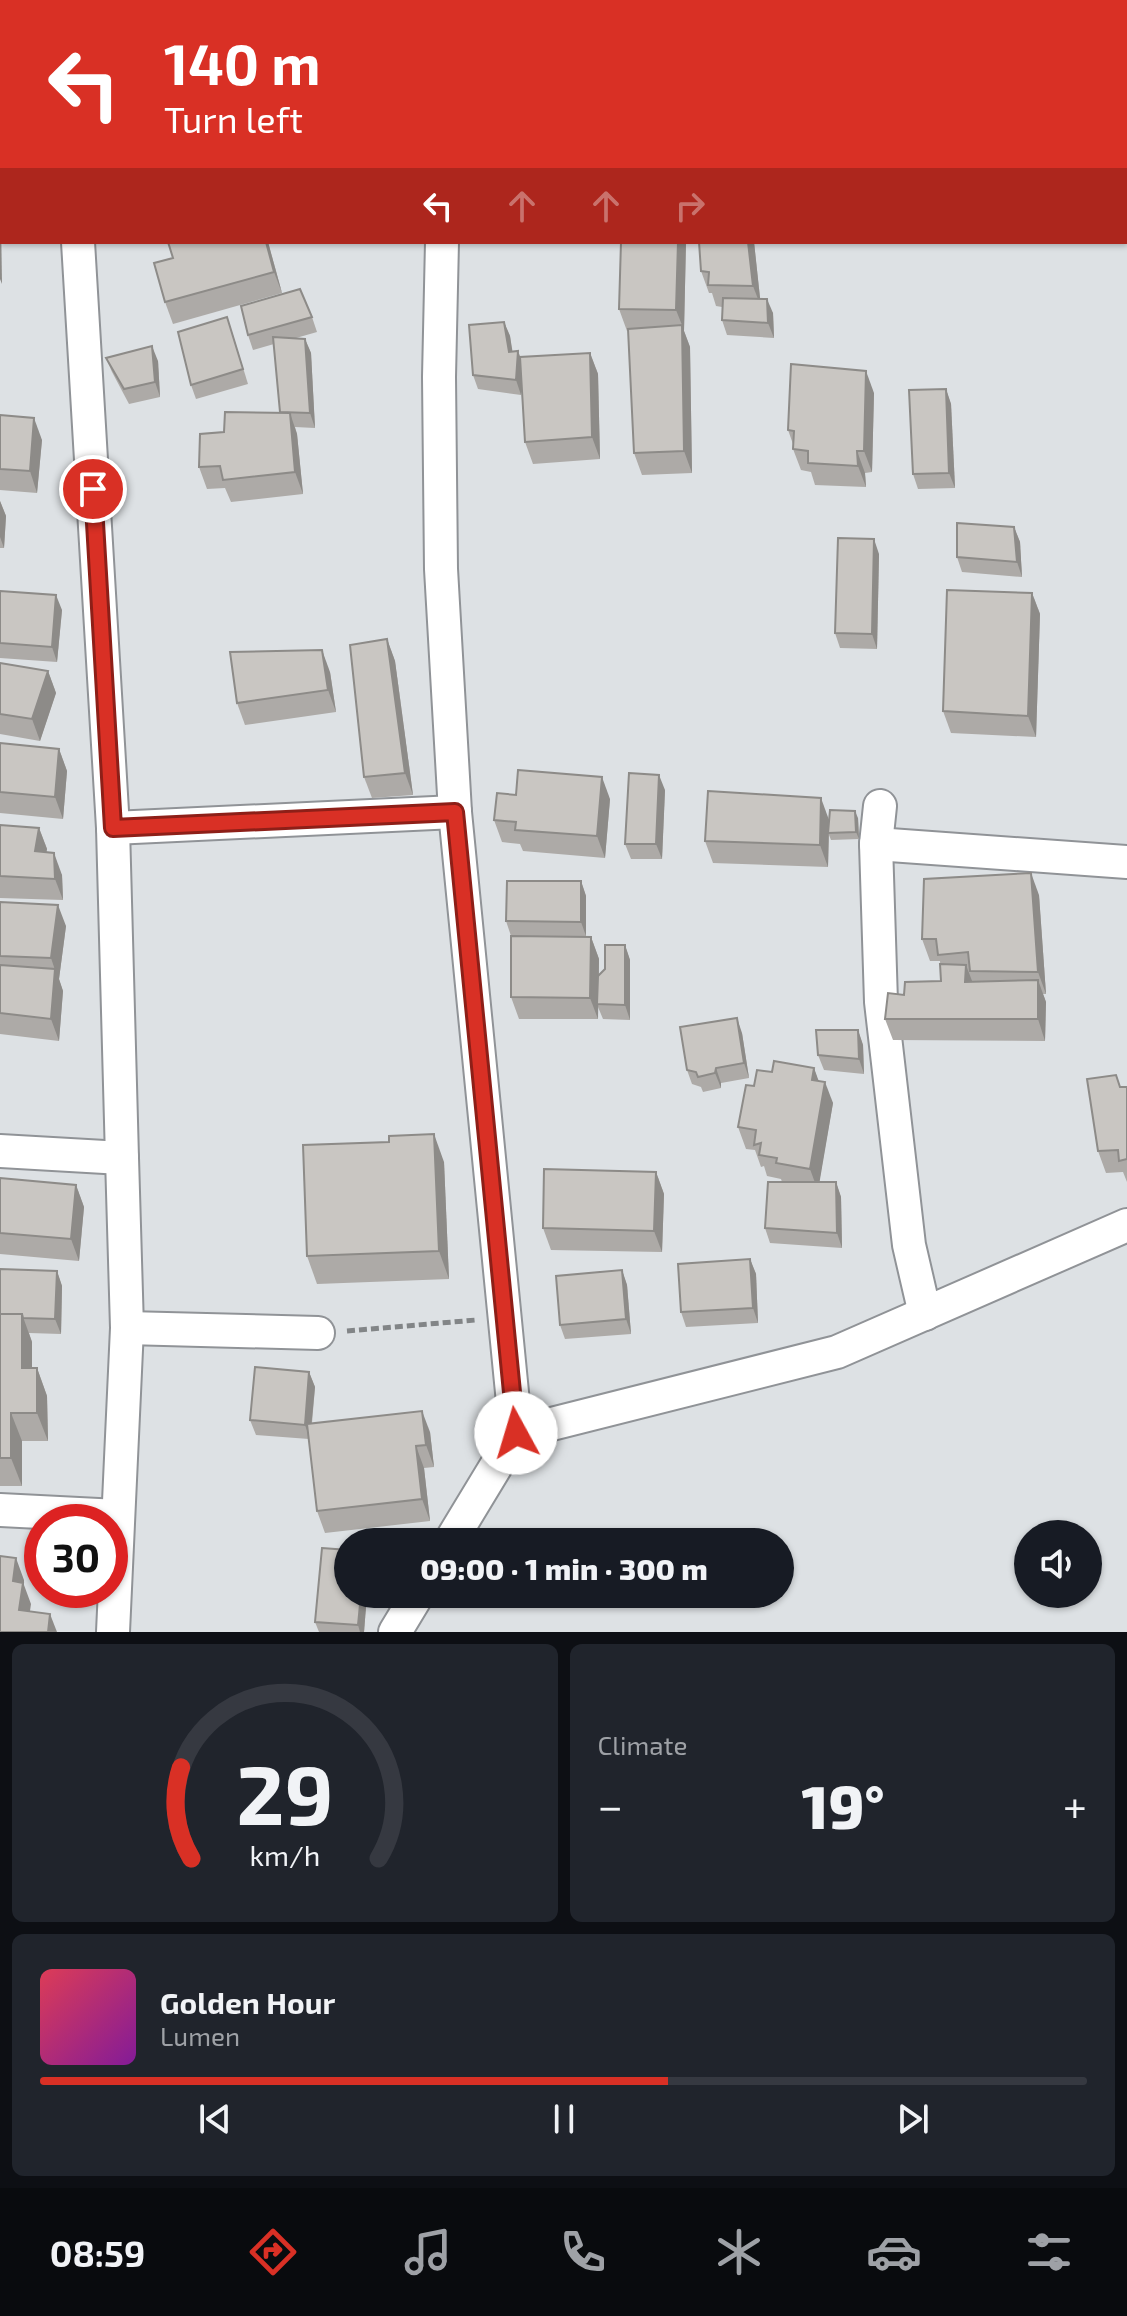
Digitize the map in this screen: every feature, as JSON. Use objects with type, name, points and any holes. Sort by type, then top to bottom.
[{"type":"street","points":[[78,244],[113,828],[127,1328],[119,1504]]},
{"type":"street","points":[[442,244],[439,377],[441,569],[455,812],[516,1433],[458,1528]]},
{"type":"street","points":[[880,806],[876,844],[881,1002],[909,1245],[925,1314]]},
{"type":"street","points":[[113,828],[455,812]]},
{"type":"street","points":[[876,844],[1127,862]]},
{"type":"street","points":[[0,1151],[122,1158]]},
{"type":"street","points":[[516,1433],[837,1352],[1127,1225]]},
{"type":"street","points":[[127,1328],[318,1333]]},
{"type":"street","points":[[0,1510],[24,1511]]},
{"type":"street","points":[[113,1632],[114,1608]]},
{"type":"street","points":[[395,1632],[410,1608]]},
{"type":"path","points":[[318,1333],[503,1318]]},
{"type":"building","points":[[169,244],[267,244],[274,272],[165,302],[154,263],[173,258]]},
{"type":"building","points":[[621,244],[678,244],[676,310],[619,309]]},
{"type":"building","points":[[699,244],[748,244],[753,286],[708,285],[709,272],[701,271]]},
{"type":"building","points":[[300,289],[312,317],[248,335],[241,306]]},
{"type":"building","points":[[723,298],[767,299],[768,323],[722,320]]},
{"type":"building","points":[[227,317],[243,369],[191,385],[178,332]]},
{"type":"building","points":[[504,322],[509,352],[518,351],[516,380],[473,375],[469,325]]},
{"type":"building","points":[[682,325],[684,451],[634,453],[628,329]]},
{"type":"building","points":[[273,337],[305,339],[310,413],[280,412]]},
{"type":"building","points":[[152,346],[155,382],[124,389],[106,358]]},
{"type":"building","points":[[590,353],[592,437],[525,442],[520,357]]},
{"type":"building","points":[[791,364],[866,371],[864,451],[857,451],[858,466],[808,463],[808,451],[793,449],[794,431],[788,430]]},
{"type":"building","points":[[946,389],[949,473],[913,474],[909,390]]},
{"type":"building","points":[[225,412],[290,413],[295,472],[223,480],[220,466],[199,467],[200,434],[224,432]]},
{"type":"building","points":[[0,415],[34,418],[30,471],[0,469]]},
{"type":"building","points":[[957,523],[1014,527],[1017,562],[957,557]]},
{"type":"building","points":[[838,538],[874,539],[872,634],[835,633]]},
{"type":"building","points":[[947,590],[1032,593],[1028,716],[943,711]]},
{"type":"building","points":[[0,591],[56,595],[52,647],[0,643]]},
{"type":"building","points":[[387,639],[405,773],[364,777],[350,645]]},
{"type":"building","points":[[322,650],[328,690],[237,703],[230,652]]},
{"type":"building","points":[[0,663],[48,671],[32,719],[0,714]]},
{"type":"building","points":[[0,743],[59,749],[55,797],[0,792]]},
{"type":"building","points":[[518,770],[602,777],[597,836],[515,830],[516,822],[494,820],[497,793],[516,795]]},
{"type":"building","points":[[629,773],[659,775],[656,844],[625,844]]},
{"type":"building","points":[[708,791],[821,798],[820,845],[705,841]]},
{"type":"building","points":[[830,810],[855,811],[856,832],[828,833]]},
{"type":"building","points":[[0,825],[39,828],[35,851],[54,853],[55,879],[0,876]]},
{"type":"building","points":[[1031,873],[1038,972],[970,971],[968,952],[938,955],[936,939],[922,939],[924,879]]},
{"type":"building","points":[[507,881],[581,881],[581,922],[506,921]]},
{"type":"building","points":[[0,902],[58,905],[51,958],[0,956]]},
{"type":"building","points":[[511,936],[591,937],[590,998],[511,997]]},
{"type":"building","points":[[605,945],[625,945],[625,1005],[597,1004],[598,976],[605,969]]},
{"type":"building","points":[[940,964],[966,965],[965,982],[1038,980],[1038,1019],[885,1019],[888,993],[904,995],[905,982],[941,981]]},
{"type":"building","points":[[0,965],[55,969],[51,1019],[0,1013]]},
{"type":"building","points":[[737,1018],[744,1063],[716,1068],[715,1073],[698,1077],[696,1072],[687,1070],[680,1027]]},
{"type":"building","points":[[816,1030],[858,1030],[859,1059],[818,1055]]},
{"type":"building","points":[[774,1061],[814,1068],[812,1080],[825,1082],[810,1169],[776,1163],[777,1158],[759,1155],[761,1143],[754,1145],[756,1130],[738,1127],[746,1085],[754,1086],[757,1070],[772,1072]]},
{"type":"building","points":[[1116,1075],[1120,1087],[1127,1087],[1127,1159],[1119,1161],[1118,1150],[1098,1151],[1087,1079]]},
{"type":"building","points":[[434,1134],[439,1251],[307,1256],[303,1145],[389,1142],[389,1136]]},
{"type":"building","points":[[544,1169],[656,1172],[654,1231],[543,1228]]},
{"type":"building","points":[[0,1178],[76,1185],[71,1239],[0,1233]]},
{"type":"building","points":[[768,1182],[836,1182],[837,1233],[765,1228]]},
{"type":"building","points":[[750,1259],[753,1308],[681,1312],[678,1264]]},
{"type":"building","points":[[0,1269],[57,1271],[55,1319],[0,1314]]},
{"type":"building","points":[[622,1270],[626,1319],[560,1325],[556,1276]]},
{"type":"building","points":[[0,1314],[22,1314],[22,1368],[37,1368],[37,1413],[11,1413],[11,1458],[0,1458]]},
{"type":"building","points":[[255,1367],[309,1372],[305,1425],[250,1420]]},
{"type":"building","points":[[422,1411],[426,1445],[416,1446],[422,1499],[317,1511],[307,1424]]},
{"type":"building","points":[[322,1548],[334,1549],[334,1608],[360,1608],[358,1625],[315,1622]]},
{"type":"building","points":[[0,1556],[16,1558],[13,1581],[23,1583],[19,1610],[50,1614],[48,1632],[0,1632]]},
{"type":"route","points":[[93,489],[113,828],[455,812],[516,1433]]}]
